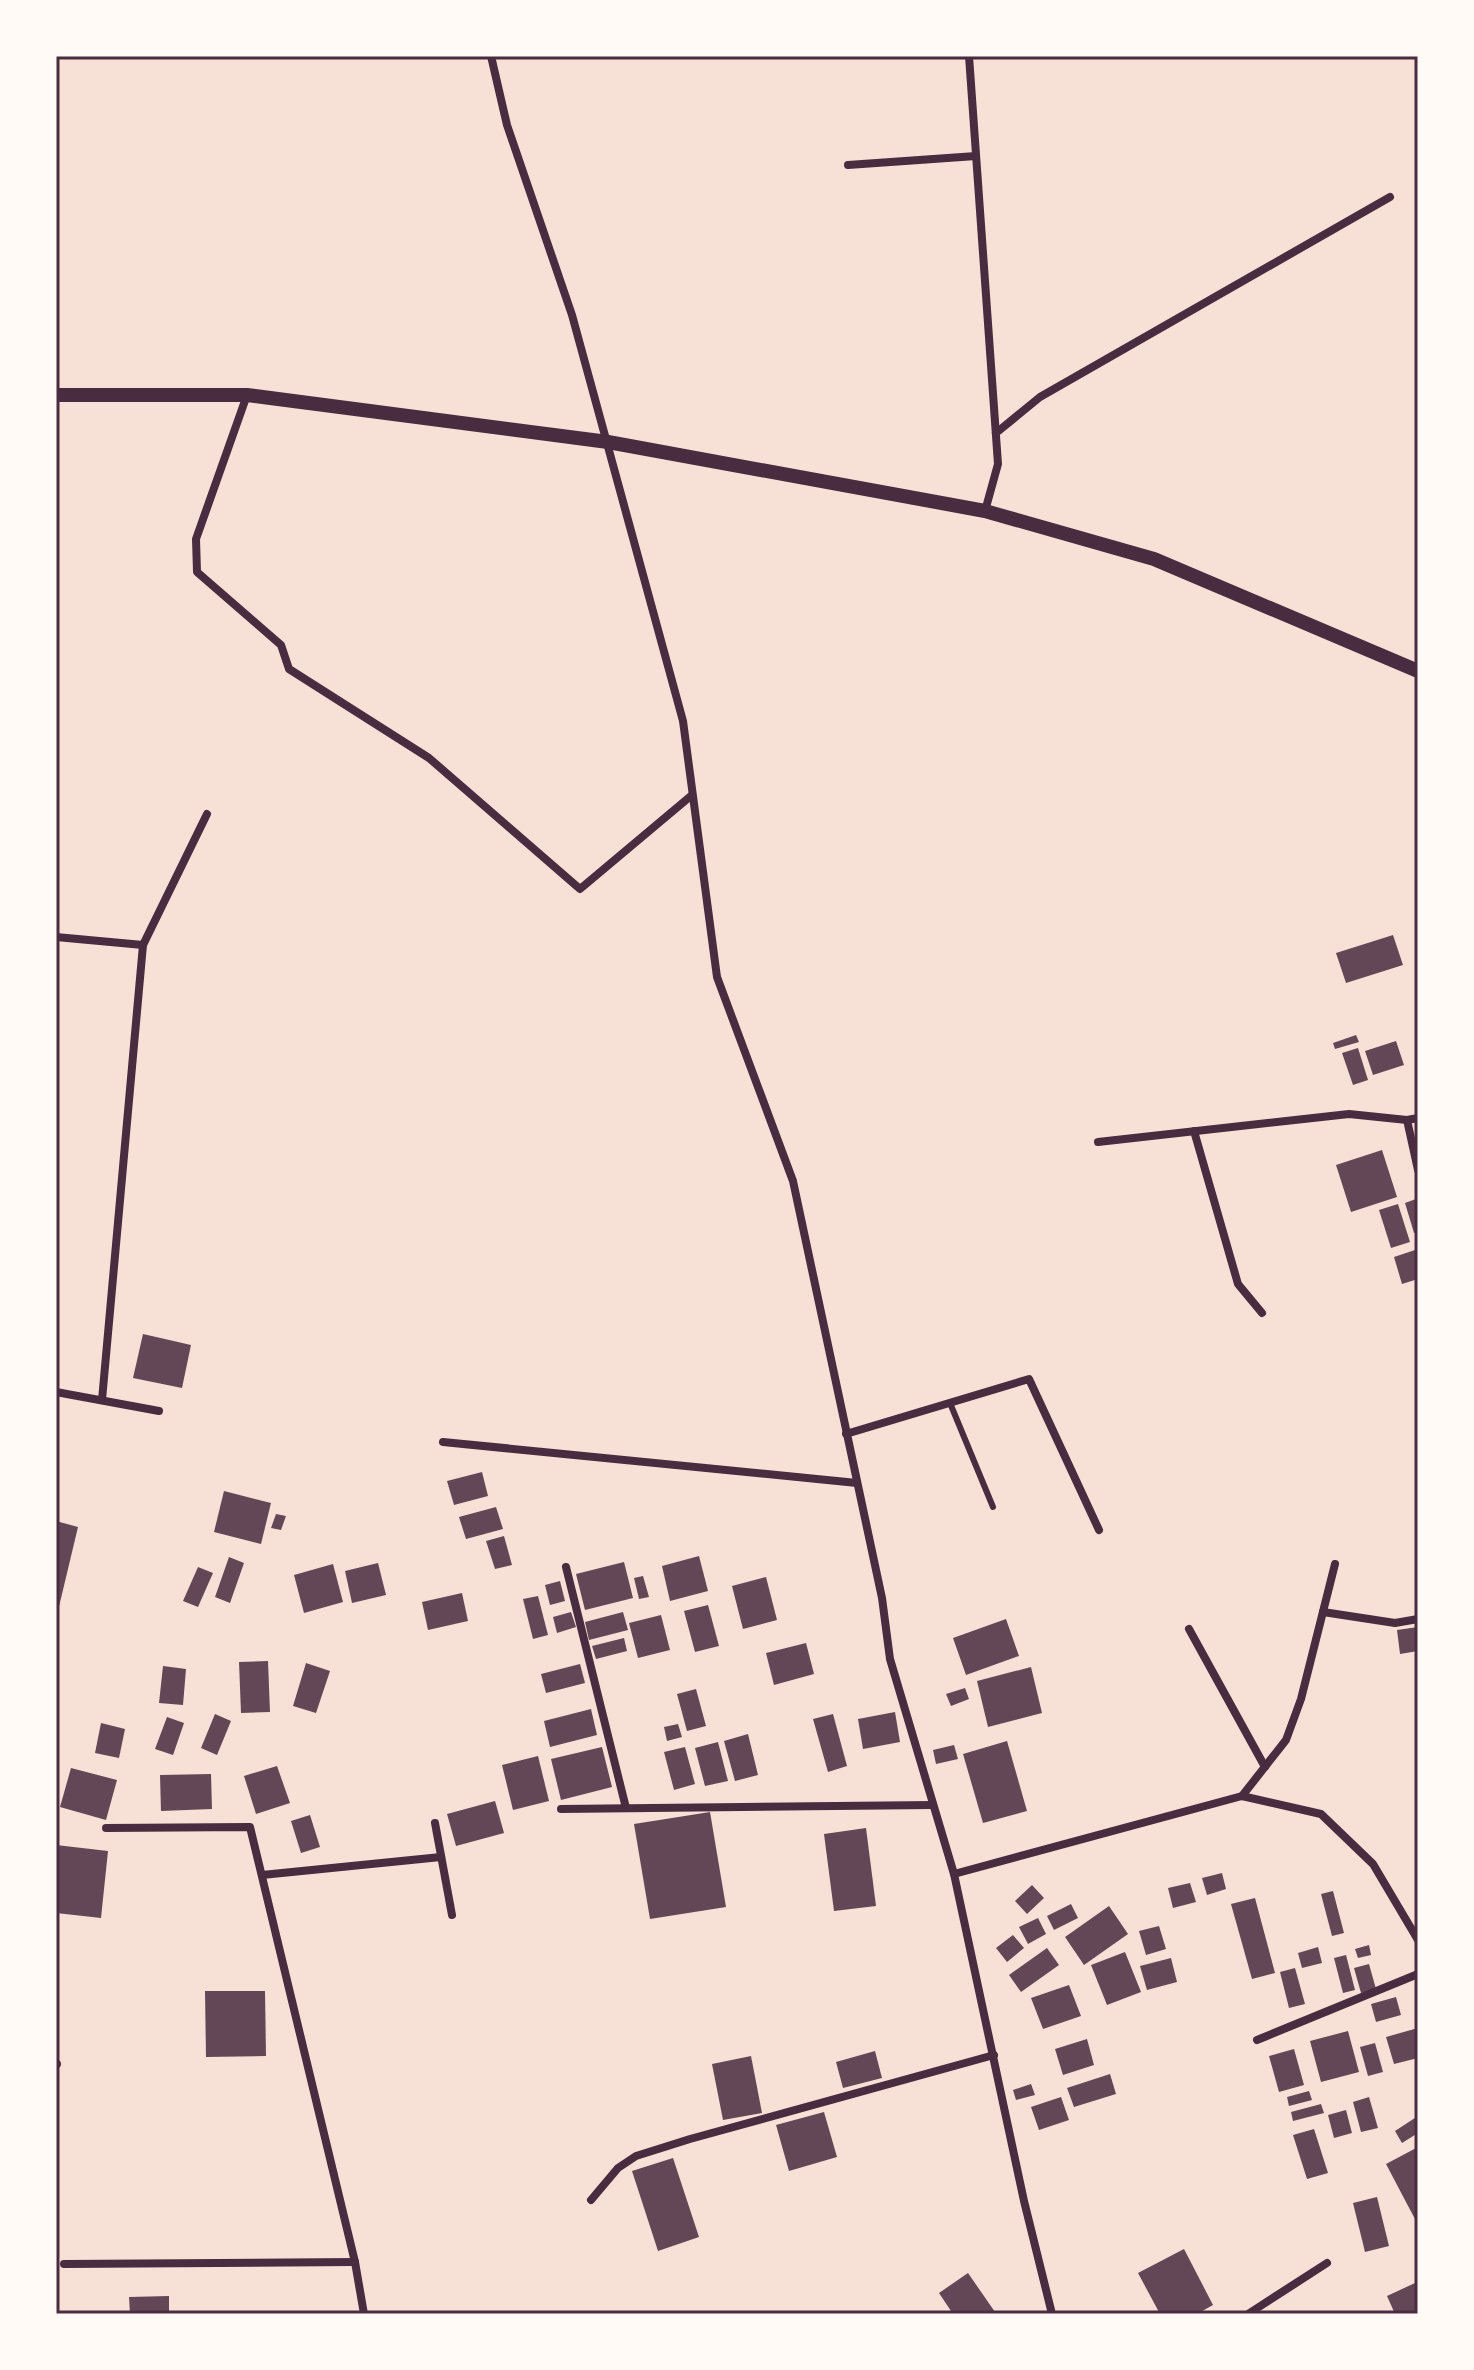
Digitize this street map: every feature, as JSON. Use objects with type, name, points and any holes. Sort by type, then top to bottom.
[{"type":"street","points":[[491,56],[507,125],[572,315],[683,721],[717,977],[793,1181],[882,1598],[890,1659],[954,1874],[1024,2201],[1052,2314]]},
{"type":"street","points":[[969,56],[998,464],[985,511]]},
{"type":"street","points":[[848,165],[976,156]]},
{"type":"street","points":[[996,433],[1040,397],[1390,197]]},
{"type":"street","points":[[56,395],[247,395],[608,442],[985,511],[1154,559],[1418,671]]},
{"type":"street","points":[[247,395],[196,539],[197,572],[281,645],[289,669],[429,758],[580,889],[692,795]]},
{"type":"street","points":[[102,1400],[143,945],[207,814]]},
{"type":"street","points":[[56,937],[143,945]]},
{"type":"street","points":[[1098,1142],[1349,1114],[1407,1120],[1418,1118]]},
{"type":"street","points":[[1407,1120],[1418,1170]]},
{"type":"street","points":[[1194,1131],[1238,1284],[1262,1313]]},
{"type":"street","points":[[846,1434],[1029,1379],[1099,1530]]},
{"type":"street","points":[[56,1392],[159,1411]]},
{"type":"street","points":[[443,1442],[857,1483]]},
{"type":"street","points":[[1242,1796],[1286,1740],[1301,1699],[1335,1564]]},
{"type":"street","points":[[566,1567],[626,1808]]},
{"type":"street","points":[[1323,1612],[1395,1623],[1418,1619]]},
{"type":"street","points":[[1189,1629],[1265,1767]]},
{"type":"street","points":[[954,1874],[1242,1796],[1321,1814],[1373,1864],[1418,1940]]},
{"type":"street","points":[[561,1809],[933,1805]]},
{"type":"street","points":[[435,1823],[452,1915]]},
{"type":"street","points":[[106,1828],[250,1827],[355,2262],[364,2314]]},
{"type":"street","points":[[262,1875],[441,1857]]},
{"type":"street","points":[[1257,2040],[1418,1974]]},
{"type":"street","points":[[591,2200],[618,2168],[636,2156],[994,2055]]},
{"type":"street","points":[[64,2264],[355,2262]]},
{"type":"street","points":[[1248,2314],[1327,2263]]},
{"type":"lane","points":[[950,1403],[993,1507]]},
{"type":"building","points":[[1393,935],[1403,965],[1346,983],[1336,953]]},
{"type":"building","points":[[1356,1035],[1359,1042],[1335,1049],[1333,1043]]},
{"type":"building","points":[[1396,1041],[1404,1065],[1373,1075],[1365,1051]]},
{"type":"building","points":[[1358,1048],[1368,1080],[1353,1085],[1342,1053]]},
{"type":"building","points":[[1382,1150],[1397,1197],[1351,1212],[1336,1165]]},
{"type":"building","points":[[1416,1199],[1418,1232],[1414,1233],[1405,1203]]},
{"type":"building","points":[[1398,1204],[1410,1242],[1391,1248],[1379,1210]]},
{"type":"building","points":[[1418,1249],[1418,1279],[1402,1284],[1394,1257]]},
{"type":"building","points":[[143,1334],[191,1345],[182,1388],[133,1378]]},
{"type":"building","points":[[482,1472],[488,1496],[454,1505],[447,1481]]},
{"type":"building","points":[[224,1491],[271,1503],[261,1544],[214,1532]]},
{"type":"building","points":[[496,1507],[503,1529],[466,1539],[459,1517]]},
{"type":"building","points":[[276,1514],[286,1516],[281,1530],[271,1528]]},
{"type":"building","points":[[56,1521],[78,1527],[57,1615],[56,1614]]},
{"type":"building","points":[[504,1536],[512,1565],[495,1569],[486,1541]]},
{"type":"building","points":[[699,1556],[708,1591],[670,1601],[662,1566]]},
{"type":"building","points":[[229,1557],[244,1563],[230,1603],[215,1597]]},
{"type":"building","points":[[624,1562],[633,1598],[585,1610],[576,1574]]},
{"type":"building","points":[[378,1563],[386,1595],[352,1603],[345,1571]]},
{"type":"building","points":[[333,1564],[343,1602],[304,1613],[294,1575]]},
{"type":"building","points":[[198,1567],[213,1573],[198,1607],[183,1601]]},
{"type":"building","points":[[643,1576],[649,1597],[639,1599],[634,1578]]},
{"type":"building","points":[[766,1577],[777,1620],[743,1629],[732,1586]]},
{"type":"building","points":[[560,1581],[565,1601],[550,1605],[545,1585]]},
{"type":"building","points":[[462,1593],[468,1621],[428,1630],[422,1602]]},
{"type":"building","points":[[538,1596],[548,1635],[533,1639],[523,1599]]},
{"type":"building","points":[[708,1605],[719,1646],[695,1652],[684,1611]]},
{"type":"building","points":[[571,1612],[576,1627],[557,1633],[553,1617]]},
{"type":"building","points":[[623,1612],[628,1630],[589,1640],[585,1622]]},
{"type":"building","points":[[661,1615],[670,1650],[638,1658],[629,1623]]},
{"type":"building","points":[[1006,1619],[1019,1656],[966,1675],[953,1638]]},
{"type":"building","points":[[1418,1627],[1418,1651],[1400,1654],[1397,1630]]},
{"type":"building","points":[[624,1638],[627,1651],[596,1659],[592,1646]]},
{"type":"building","points":[[806,1643],[814,1674],[774,1685],[766,1653]]},
{"type":"building","points":[[268,1661],[270,1712],[241,1713],[239,1662]]},
{"type":"building","points":[[306,1663],[330,1671],[316,1713],[293,1706]]},
{"type":"building","points":[[580,1664],[585,1683],[546,1693],[541,1674]]},
{"type":"building","points":[[163,1666],[186,1669],[183,1705],[159,1703]]},
{"type":"building","points":[[1031,1667],[1042,1713],[988,1727],[977,1681]]},
{"type":"building","points":[[965,1688],[969,1699],[951,1706],[946,1694]]},
{"type":"building","points":[[696,1689],[706,1726],[687,1731],[677,1694]]},
{"type":"building","points":[[591,1709],[597,1735],[550,1747],[544,1721]]},
{"type":"building","points":[[895,1712],[900,1742],[863,1749],[858,1719]]},
{"type":"building","points":[[215,1714],[231,1721],[217,1755],[201,1748]]},
{"type":"building","points":[[833,1714],[847,1766],[828,1772],[813,1719]]},
{"type":"building","points":[[167,1717],[184,1723],[173,1755],[155,1749]]},
{"type":"building","points":[[101,1723],[125,1729],[119,1758],[95,1753]]},
{"type":"building","points":[[678,1724],[682,1737],[667,1741],[664,1727]]},
{"type":"building","points":[[748,1734],[758,1775],[735,1781],[724,1741]]},
{"type":"building","points":[[1007,1741],[1027,1811],[983,1823],[963,1754]]},
{"type":"building","points":[[718,1742],[728,1781],[705,1786],[695,1748]]},
{"type":"building","points":[[954,1745],[958,1759],[936,1764],[933,1750]]},
{"type":"building","points":[[602,1747],[612,1787],[561,1800],[551,1759]]},
{"type":"building","points":[[685,1747],[695,1784],[674,1790],[664,1752]]},
{"type":"building","points":[[538,1756],[549,1801],[513,1810],[502,1765]]},
{"type":"building","points":[[277,1766],[290,1803],[256,1814],[244,1776]]},
{"type":"building","points":[[71,1768],[117,1780],[106,1820],[60,1807]]},
{"type":"building","points":[[211,1774],[212,1809],[161,1811],[160,1775]]},
{"type":"building","points":[[495,1801],[504,1833],[456,1846],[447,1814]]},
{"type":"building","points":[[710,1812],[726,1907],[650,1919],[634,1824]]},
{"type":"building","points":[[310,1815],[320,1847],[301,1853],[291,1821]]},
{"type":"building","points":[[866,1828],[876,1906],[834,1911],[824,1834]]},
{"type":"building","points":[[56,1845],[108,1851],[101,1918],[56,1913]]},
{"type":"building","points":[[1222,1873],[1226,1889],[1207,1895],[1202,1878]]},
{"type":"building","points":[[1190,1883],[1196,1902],[1173,1908],[1168,1888]]},
{"type":"building","points":[[1032,1885],[1044,1898],[1027,1914],[1015,1901]]},
{"type":"building","points":[[1333,1891],[1344,1933],[1332,1936],[1321,1894]]},
{"type":"building","points":[[1255,1898],[1275,1973],[1252,1979],[1231,1904]]},
{"type":"building","points":[[1071,1904],[1078,1918],[1054,1930],[1047,1916]]},
{"type":"building","points":[[1109,1906],[1128,1934],[1084,1965],[1065,1937]]},
{"type":"building","points":[[1038,1918],[1046,1934],[1028,1944],[1019,1927]]},
{"type":"building","points":[[1159,1926],[1166,1949],[1146,1955],[1139,1931]]},
{"type":"building","points":[[1013,1935],[1024,1948],[1007,1962],[996,1948]]},
{"type":"building","points":[[1369,1945],[1371,1955],[1358,1958],[1355,1949]]},
{"type":"building","points":[[1318,1947],[1322,1963],[1302,1968],[1298,1953]]},
{"type":"building","points":[[1047,1948],[1059,1965],[1021,1992],[1009,1975]]},
{"type":"building","points":[[1125,1952],[1141,1992],[1107,2005],[1091,1965]]},
{"type":"building","points":[[1346,1955],[1355,1990],[1343,1993],[1334,1958]]},
{"type":"building","points":[[1171,1958],[1177,1982],[1147,1990],[1140,1966]]},
{"type":"building","points":[[1369,1964],[1376,1989],[1361,1993],[1354,1968]]},
{"type":"building","points":[[1295,1968],[1305,2004],[1289,2008],[1280,1972]]},
{"type":"building","points":[[1069,1985],[1081,2016],[1043,2029],[1031,1998]]},
{"type":"building","points":[[205,1991],[265,1991],[266,2056],[206,2057]]},
{"type":"building","points":[[1396,1997],[1401,2015],[1376,2022],[1371,2004]]},
{"type":"building","points":[[1418,2028],[1418,2058],[1394,2064],[1386,2037]]},
{"type":"building","points":[[1348,2031],[1359,2072],[1321,2082],[1310,2041]]},
{"type":"building","points":[[1087,2039],[1094,2065],[1063,2075],[1055,2049]]},
{"type":"building","points":[[1375,2043],[1383,2072],[1368,2076],[1360,2047]]},
{"type":"building","points":[[1294,2049],[1304,2085],[1279,2092],[1269,2056]]},
{"type":"building","points":[[875,2051],[882,2078],[843,2088],[836,2062]]},
{"type":"building","points":[[751,2056],[762,2113],[723,2120],[712,2064]]},
{"type":"building","points":[[1110,2074],[1116,2094],[1074,2107],[1067,2088]]},
{"type":"building","points":[[1031,2084],[1035,2095],[1016,2100],[1013,2090]]},
{"type":"building","points":[[1309,2091],[1312,2100],[1289,2106],[1287,2097]]},
{"type":"building","points":[[1061,2097],[1069,2120],[1039,2130],[1031,2107]]},
{"type":"building","points":[[1369,2097],[1378,2128],[1361,2132],[1353,2102]]},
{"type":"building","points":[[1321,2104],[1324,2113],[1293,2121],[1291,2112]]},
{"type":"building","points":[[1346,2110],[1352,2133],[1334,2138],[1328,2115]]},
{"type":"building","points":[[824,2112],[837,2157],[789,2171],[776,2125]]},
{"type":"building","points":[[1418,2116],[1418,2133],[1402,2143],[1395,2131]]},
{"type":"building","points":[[1314,2129],[1328,2173],[1307,2179],[1293,2135]]},
{"type":"building","points":[[1418,2147],[1418,2219],[1416,2221],[1386,2164]]},
{"type":"building","points":[[673,2158],[699,2237],[658,2251],[632,2171]]},
{"type":"building","points":[[1377,2197],[1389,2246],[1365,2252],[1353,2203]]},
{"type":"building","points":[[1184,2249],[1213,2305],[1197,2314],[1160,2314],[1138,2273]]},
{"type":"building","points":[[968,2273],[995,2312],[992,2314],[953,2314],[939,2293]]},
{"type":"building","points":[[1415,2283],[1418,2314],[1395,2314],[1387,2296]]},
{"type":"building","points":[[169,2296],[169,2314],[130,2314],[129,2297]]}]
